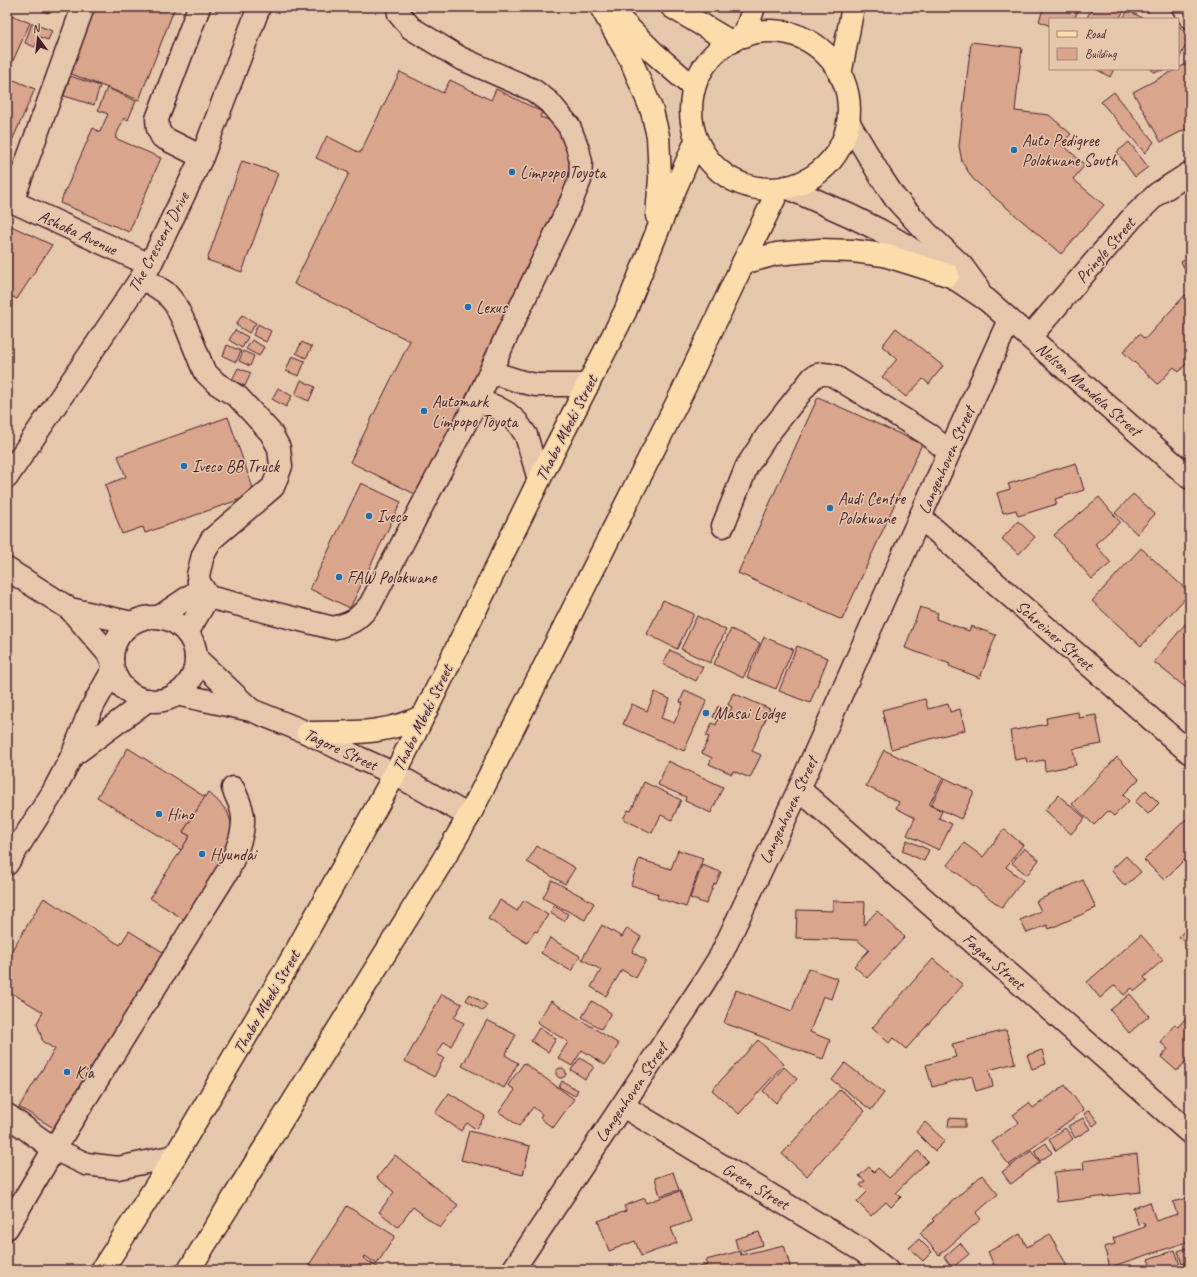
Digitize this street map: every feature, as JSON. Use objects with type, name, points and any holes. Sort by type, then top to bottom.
[{"type":"main road","points":[[601,7],[631,60],[652,111],[658,136],[660,178],[656,235]]},
{"type":"main road","points":[[607,7],[654,53],[694,88]]},
{"type":"main road","points":[[672,7],[737,39]]},
{"type":"main road","points":[[737,39],[754,7]]},
{"type":"main road","points":[[840,75],[852,7]]},
{"type":"main road","points":[[772,32],[793,35],[812,44],[829,57],[840,75],[846,90],[849,107],[849,123],[843,141],[833,157],[820,171],[804,181],[782,188],[759,188],[739,183],[722,173],[707,158],[696,141],[693,128],[691,101],[694,88],[702,69],[715,54],[737,39],[772,32]]},
{"type":"main road","name":"Thabo Mbeki Street","points":[[102,1270],[175,1156],[290,962],[395,774],[540,480],[625,312],[665,212],[696,141]]},
{"type":"main road","points":[[188,1270],[469,816],[681,395],[743,263],[782,188]]},
{"type":"main road","points":[[743,263],[776,254],[820,250],[853,251],[884,255],[948,275]]},
{"type":"main road","points":[[308,733],[389,729],[410,723],[423,716]]},
{"type":"street","points":[[9,201],[83,7]]},
{"type":"street","points":[[199,7],[157,119],[158,129],[162,137],[202,157]]},
{"type":"street","name":"The Crescent Drive","points":[[7,477],[146,271],[202,157],[259,7]]},
{"type":"street","points":[[158,617],[205,593],[332,628],[350,624],[360,617],[370,605],[477,401],[580,180],[581,162],[578,149],[569,126],[549,102],[533,90],[460,58],[412,28],[399,14],[398,7]]},
{"type":"street","points":[[1183,7],[1190,17]]},
{"type":"street","name":"Nelson Mandela Street","points":[[849,123],[895,198],[926,232],[962,266],[987,300]]},
{"type":"street","name":"Pringle Street","points":[[1030,337],[1132,218],[1157,194],[1190,173]]},
{"type":"street","name":"Nelson Mandela Street","points":[[782,188],[851,216],[881,231],[905,245],[987,300],[1190,478]]},
{"type":"street","name":"Ashoka Avenue","points":[[9,201],[146,271],[175,304],[186,326],[204,371],[216,383],[238,397],[271,433],[279,448],[281,466],[273,487],[212,539],[203,555],[198,575],[199,582],[205,593]]},
{"type":"street","name":"Langenhoven Street","points":[[513,1270],[701,988],[721,955],[799,789],[1009,320]]},
{"type":"street","points":[[491,372],[536,385],[588,386]]},
{"type":"street","points":[[723,526],[747,466],[768,434],[813,377],[818,374],[829,374],[834,376],[929,435],[949,452]]},
{"type":"street","points":[[477,401],[494,406],[507,413],[517,422],[526,435],[540,480]]},
{"type":"street","name":"Schreiner Street","points":[[920,517],[1190,753]]},
{"type":"street","points":[[7,569],[70,609],[113,664]]},
{"type":"street","points":[[187,633],[205,593]]},
{"type":"street","points":[[70,609],[132,623]]},
{"type":"street","points":[[158,617],[167,619],[174,622],[187,633],[192,640],[196,658],[195,669],[191,679],[185,687],[176,694],[158,701],[148,700],[136,697],[126,690],[118,681],[113,664],[113,648],[117,638],[132,623],[145,618],[158,617]]},
{"type":"street","name":"Tagore Street","points":[[196,658],[251,710]]},
{"type":"street","points":[[7,864],[52,794],[72,756],[87,718],[113,664]]},
{"type":"street","name":"Tagore Street","points":[[176,694],[251,710],[308,733],[395,774],[469,816]]},
{"type":"street","points":[[72,756],[148,700]]},
{"type":"street","points":[[7,1228],[54,1149],[229,869],[242,834],[243,817],[240,804],[233,788]]},
{"type":"street","name":"Fagan Street","points":[[799,789],[1190,1133]]},
{"type":"street","name":"Green Street","points":[[623,1106],[863,1251],[887,1270]]},
{"type":"street","points":[[7,1115],[54,1149],[86,1164],[118,1168],[175,1156]]},
{"type":"building","points":[[35,7],[51,7],[48,13]]},
{"type":"building","points":[[94,7],[175,7],[139,100],[69,73]]},
{"type":"building","points":[[1044,7],[1080,7],[1074,18],[1049,18],[1049,26],[1039,21]]},
{"type":"building","points":[[1093,7],[1126,7],[1120,18],[1087,18]]},
{"type":"building","points":[[1139,7],[1150,7],[1148,12]]},
{"type":"building","points":[[1128,10],[1142,18],[1124,18]]},
{"type":"building","points":[[7,13],[30,23],[7,74]]},
{"type":"building","points":[[32,23],[52,31],[48,40],[39,37],[35,47],[25,43]]},
{"type":"building","points":[[1179,25],[1189,39],[1179,59]]},
{"type":"building","name":"Auto Pedigree Polokwane South","points":[[971,42],[1022,48],[1015,111],[1049,115],[1071,134],[1062,144],[1085,165],[1073,179],[1104,205],[1061,254],[973,179],[962,162],[959,146]]},
{"type":"building","points":[[1190,62],[1190,127],[1161,142],[1133,92],[1175,70],[1179,70],[1179,68]]},
{"type":"building","points":[[1098,70],[1114,70],[1110,77]]},
{"type":"building","points":[[1152,70],[1164,70],[1153,72]]},
{"type":"building","points":[[400,72],[443,93],[450,80],[491,100],[496,89],[542,112],[540,117],[549,120],[561,130],[574,173],[517,287],[521,289],[419,496],[350,462],[410,341],[294,284],[349,173],[316,158],[327,136],[360,153]]},
{"type":"building","points":[[70,76],[100,86],[94,105],[64,96]]},
{"type":"building","points":[[7,77],[35,89],[7,152]]},
{"type":"building","points":[[107,88],[136,101],[128,120],[124,118],[115,138],[161,158],[129,232],[60,203],[93,128],[100,132],[108,114],[98,110]]},
{"type":"building","points":[[1114,92],[1154,142],[1145,153],[1101,102]]},
{"type":"building","points":[[1129,142],[1148,167],[1135,177],[1117,152]]},
{"type":"building","points":[[242,161],[278,173],[242,272],[207,260]]},
{"type":"building","points":[[7,224],[52,245],[17,299],[7,294]]},
{"type":"building","points":[[1190,257],[1190,278],[1181,262]]},
{"type":"building","points":[[1185,295],[1190,299],[1190,359],[1179,372],[1174,367],[1158,384],[1123,352],[1139,334],[1145,339]]},
{"type":"building","points":[[242,315],[256,323],[249,333],[236,325]]},
{"type":"building","points":[[258,324],[271,331],[266,342],[253,335]]},
{"type":"building","points":[[896,328],[943,366],[929,384],[923,379],[906,397],[882,377],[897,359],[882,346]]},
{"type":"building","points":[[235,330],[248,337],[242,348],[229,340]]},
{"type":"building","points":[[252,340],[264,347],[259,356],[246,349]]},
{"type":"building","points":[[302,342],[312,347],[306,358],[296,353]]},
{"type":"building","points":[[227,345],[241,351],[236,362],[223,356]]},
{"type":"building","points":[[243,351],[254,356],[250,366],[239,361]]},
{"type":"building","points":[[292,356],[305,361],[299,376],[286,371]]},
{"type":"building","points":[[238,368],[251,373],[245,386],[232,380]]},
{"type":"building","points":[[301,380],[315,387],[309,401],[295,395]]},
{"type":"building","points":[[278,388],[292,396],[286,407],[272,399]]},
{"type":"building","name":"Audi Centre Polokwane","points":[[818,397],[922,444],[842,620],[738,573]]},
{"type":"building","name":"Iveco BB Truck","points":[[228,417],[255,494],[145,533],[143,527],[122,534],[105,485],[126,477],[118,456]]},
{"type":"building","points":[[1076,463],[1084,490],[1055,499],[1057,504],[1018,516],[1016,510],[1003,513],[997,493],[1010,489],[1008,484]]},
{"type":"building","points":[[361,483],[401,502],[350,608],[310,589]]},
{"type":"building","points":[[1133,494],[1155,514],[1137,534],[1115,513]]},
{"type":"building","points":[[1099,497],[1120,522],[1095,544],[1111,563],[1092,579],[1054,535]]},
{"type":"building","points":[[1018,521],[1035,537],[1019,554],[1002,539]]},
{"type":"building","points":[[1141,548],[1190,593],[1141,646],[1092,601]]},
{"type":"building","points":[[663,600],[694,614],[677,649],[647,634]]},
{"type":"building","points":[[920,607],[938,613],[936,619],[969,631],[971,626],[996,635],[980,678],[949,666],[950,664],[905,648]]},
{"type":"building","points":[[697,616],[726,630],[710,663],[681,649]]},
{"type":"building","points":[[1190,618],[1190,691],[1154,662]]},
{"type":"building","points":[[731,629],[760,643],[743,678],[714,664]]},
{"type":"building","points":[[764,637],[793,649],[776,689],[747,677]]},
{"type":"building","points":[[797,646],[828,658],[810,703],[779,691]]},
{"type":"building","points":[[670,650],[703,667],[696,681],[663,664]]},
{"type":"building","points":[[685,690],[707,700],[684,751],[623,724],[632,704],[647,711],[655,692],[670,699],[661,718],[674,723],[683,703],[680,702]]},
{"type":"building","points":[[733,693],[770,709],[752,751],[761,755],[750,778],[733,771],[732,774],[709,764],[712,758],[702,753],[709,737],[706,736],[712,723],[716,725],[718,719],[713,717],[718,706],[730,712],[732,707],[728,705]]},
{"type":"building","points":[[925,699],[928,709],[948,704],[950,712],[960,709],[965,730],[891,749],[882,710]]},
{"type":"building","points":[[1078,712],[1079,718],[1096,715],[1102,744],[1073,749],[1076,765],[1045,771],[1044,760],[1027,763],[1026,758],[1015,760],[1010,731],[1047,724],[1046,718]]},
{"type":"building","name":"Hino","points":[[128,748],[205,797],[183,832],[190,836],[181,850],[97,797]]},
{"type":"building","points":[[884,750],[943,778],[929,805],[942,811],[939,818],[952,824],[939,850],[907,835],[915,818],[896,808],[899,802],[866,786]]},
{"type":"building","points":[[1117,757],[1139,779],[1123,795],[1129,801],[1114,816],[1108,811],[1094,825],[1072,804]]},
{"type":"building","points":[[668,761],[723,787],[711,813],[685,801],[686,797],[658,785]]},
{"type":"building","points":[[945,778],[974,792],[961,819],[931,805]]},
{"type":"building","points":[[644,782],[681,800],[672,820],[661,815],[652,833],[623,819],[628,810],[631,811]]},
{"type":"building","points":[[1146,790],[1159,803],[1148,814],[1135,802]]},
{"type":"building","name":"Hyundai","points":[[208,792],[227,811],[231,822],[233,835],[224,859],[185,920],[150,898],[190,836],[183,832]]},
{"type":"building","points":[[1058,795],[1085,818],[1071,834],[1045,810]]},
{"type":"building","points":[[1186,819],[1190,824],[1190,867],[1184,860],[1164,880],[1144,860]]},
{"type":"building","points":[[1004,829],[1023,845],[1006,867],[1023,880],[1002,908],[947,865],[964,843],[983,857]]},
{"type":"building","points":[[907,840],[929,850],[924,861],[902,851]]},
{"type":"building","points":[[537,846],[575,868],[565,884],[527,862]]},
{"type":"building","points":[[1024,848],[1039,860],[1027,875],[1012,863]]},
{"type":"building","points":[[678,850],[703,858],[686,907],[657,898],[658,894],[631,885],[639,859],[671,869]]},
{"type":"building","points":[[1126,856],[1141,872],[1125,886],[1111,870]]},
{"type":"building","points":[[702,865],[721,872],[716,884],[714,884],[706,904],[690,898]]},
{"type":"building","points":[[552,880],[594,903],[585,920],[543,898]]},
{"type":"building","points":[[1083,880],[1096,908],[1049,929],[1047,925],[1027,933],[1020,920],[1041,911],[1036,901]]},
{"type":"building","points":[[44,898],[120,945],[129,931],[166,954],[57,1130],[19,1107],[55,1049],[43,1042],[37,1023],[43,1012],[7,990],[7,958]]},
{"type":"building","points":[[500,900],[517,911],[524,900],[548,915],[537,932],[535,931],[527,943],[488,919]]},
{"type":"building","points":[[833,901],[865,902],[864,925],[877,911],[905,937],[867,978],[854,966],[869,950],[857,940],[796,938],[797,910],[833,911]]},
{"type":"building","points":[[554,906],[568,914],[564,921],[550,913]]},
{"type":"building","points":[[1190,924],[1190,947],[1179,937]]},
{"type":"building","points":[[602,925],[622,937],[627,928],[641,937],[632,952],[646,960],[636,978],[622,970],[606,996],[591,987],[601,970],[582,959]]},
{"type":"building","points":[[1141,935],[1163,960],[1144,977],[1147,981],[1135,991],[1132,988],[1124,995],[1115,985],[1100,998],[1087,982]]},
{"type":"building","points":[[550,938],[580,956],[571,971],[541,953]]},
{"type":"building","points":[[933,959],[963,985],[906,1049],[893,1038],[889,1043],[872,1028]]},
{"type":"building","points":[[808,968],[838,979],[831,999],[823,996],[810,1032],[830,1040],[823,1059],[724,1023],[736,990],[792,1011]]},
{"type":"building","points":[[442,994],[462,1004],[454,1018],[464,1023],[451,1046],[444,1042],[437,1054],[444,1058],[434,1077],[405,1061]]},
{"type":"building","points":[[470,994],[487,1005],[483,1011],[466,1000]]},
{"type":"building","points":[[1130,994],[1149,1016],[1129,1033],[1110,1010]]},
{"type":"building","points":[[551,1001],[619,1044],[605,1065],[582,1050],[572,1066],[558,1058],[568,1042],[537,1022]]},
{"type":"building","points":[[592,1001],[611,1013],[601,1029],[582,1017]]},
{"type":"building","points":[[1190,1013],[1190,1056],[1177,1071],[1161,1057],[1168,1049],[1160,1042],[1175,1024],[1178,1027]]},
{"type":"building","points":[[487,1020],[516,1035],[505,1055],[518,1063],[504,1088],[462,1066]]},
{"type":"building","points":[[539,1028],[556,1039],[548,1052],[531,1041]]},
{"type":"building","points":[[1006,1030],[1015,1063],[989,1070],[993,1086],[976,1091],[972,1076],[932,1087],[926,1065],[956,1057],[952,1044]]},
{"type":"building","points":[[758,1040],[784,1064],[739,1114],[712,1090]]},
{"type":"building","points":[[1042,1050],[1046,1064],[1032,1069],[1027,1055]]},
{"type":"building","points":[[580,1058],[594,1067],[585,1079],[571,1070]]},
{"type":"building","points":[[524,1063],[574,1099],[553,1128],[540,1118],[542,1114],[533,1107],[519,1126],[499,1112],[515,1090],[508,1085]]},
{"type":"building","points":[[845,1063],[884,1093],[871,1110],[832,1080]]},
{"type":"building","points":[[784,1067],[797,1079],[776,1103],[763,1091]]},
{"type":"building","points":[[559,1068],[563,1068],[565,1069],[565,1077],[559,1078],[556,1075],[556,1071]]},
{"type":"building","points":[[562,1081],[578,1090],[575,1096],[559,1087]]},
{"type":"building","points":[[1065,1085],[1084,1110],[1009,1165],[992,1142],[1019,1122],[1013,1115],[1029,1103],[1033,1108]]},
{"type":"building","points":[[840,1089],[865,1111],[807,1176],[782,1154]]},
{"type":"building","points":[[449,1093],[485,1116],[476,1129],[467,1123],[461,1131],[435,1113]]},
{"type":"building","points":[[1089,1110],[1098,1122],[1093,1126],[1084,1114]]},
{"type":"building","points":[[949,1118],[965,1119],[965,1127],[948,1127]]},
{"type":"building","points":[[1083,1118],[1090,1129],[1075,1138],[1068,1126]]},
{"type":"building","points":[[925,1122],[945,1141],[935,1151],[916,1132]]},
{"type":"building","points":[[1065,1128],[1073,1139],[1056,1151],[1049,1140]]},
{"type":"building","points":[[469,1131],[530,1146],[523,1175],[461,1160]]},
{"type":"building","points":[[1046,1143],[1052,1153],[1040,1161],[1034,1151]]},
{"type":"building","points":[[918,1151],[928,1161],[896,1192],[901,1197],[891,1207],[886,1202],[871,1216],[857,1202],[867,1192],[860,1185],[865,1181],[859,1176],[869,1167],[874,1172],[878,1168],[889,1178]]},
{"type":"building","points":[[1031,1151],[1040,1162],[1011,1184],[1002,1172]]},
{"type":"building","points":[[1137,1154],[1141,1192],[1057,1202],[1054,1172],[1084,1169],[1083,1161]]},
{"type":"building","points":[[395,1155],[458,1205],[440,1228],[413,1207],[398,1227],[379,1212],[394,1192],[377,1178]]},
{"type":"building","points":[[673,1172],[679,1190],[660,1196],[655,1178]]},
{"type":"building","points":[[982,1175],[998,1194],[976,1213],[981,1219],[939,1255],[920,1233],[934,1221],[932,1219]]},
{"type":"building","points":[[680,1191],[691,1221],[671,1228],[677,1243],[641,1256],[635,1241],[609,1251],[598,1221],[626,1211],[624,1206],[645,1198],[646,1203]]},
{"type":"building","points":[[1190,1197],[1190,1241],[1110,1267],[1104,1247],[1115,1244],[1113,1238],[1145,1227],[1144,1223],[1138,1224],[1133,1208],[1150,1202],[1156,1221],[1177,1214],[1173,1202]]},
{"type":"building","points":[[347,1206],[395,1236],[377,1264],[365,1256],[363,1258],[382,1270],[318,1270],[309,1265]]},
{"type":"building","points":[[759,1232],[763,1245],[742,1251],[741,1249],[738,1250],[735,1239]]},
{"type":"building","points":[[1020,1234],[1027,1247],[1050,1234],[1067,1266],[1060,1270],[991,1270],[990,1267],[994,1265],[988,1252]]},
{"type":"building","points":[[919,1239],[932,1252],[923,1261],[909,1248]]},
{"type":"building","points":[[960,1243],[969,1254],[952,1268],[944,1257]]},
{"type":"building","points":[[784,1245],[791,1270],[686,1270],[708,1265],[706,1260],[740,1251],[741,1255]]},
{"type":"building","points":[[1190,1247],[1190,1261],[1182,1264],[1178,1251]]},
{"type":"building","points":[[1175,1250],[1181,1268],[1175,1270],[1152,1270],[1148,1259]]},
{"type":"building","points":[[610,1265],[614,1270],[605,1270]]},
{"type":"place","name":"Auto Pedigree Polokwane South","points":[[1014,150]]},
{"type":"place","name":"Limpopo Toyota","points":[[512,172]]},
{"type":"place","name":"Lexus","points":[[468,307]]},
{"type":"place","name":"Automark Limpopo Toyota","points":[[424,411]]},
{"type":"place","name":"Iveco BB Truck","points":[[184,466]]},
{"type":"place","name":"Audi Centre Polokwane","points":[[830,508]]},
{"type":"place","name":"Iveco","points":[[369,516]]},
{"type":"place","name":"FAW Polokwane","points":[[339,577]]},
{"type":"place","name":"Masai Lodge","points":[[706,713]]},
{"type":"place","name":"Hino","points":[[159,814]]},
{"type":"place","name":"Hyundai","points":[[202,854]]},
{"type":"place","name":"Kia","points":[[67,1072]]}]
